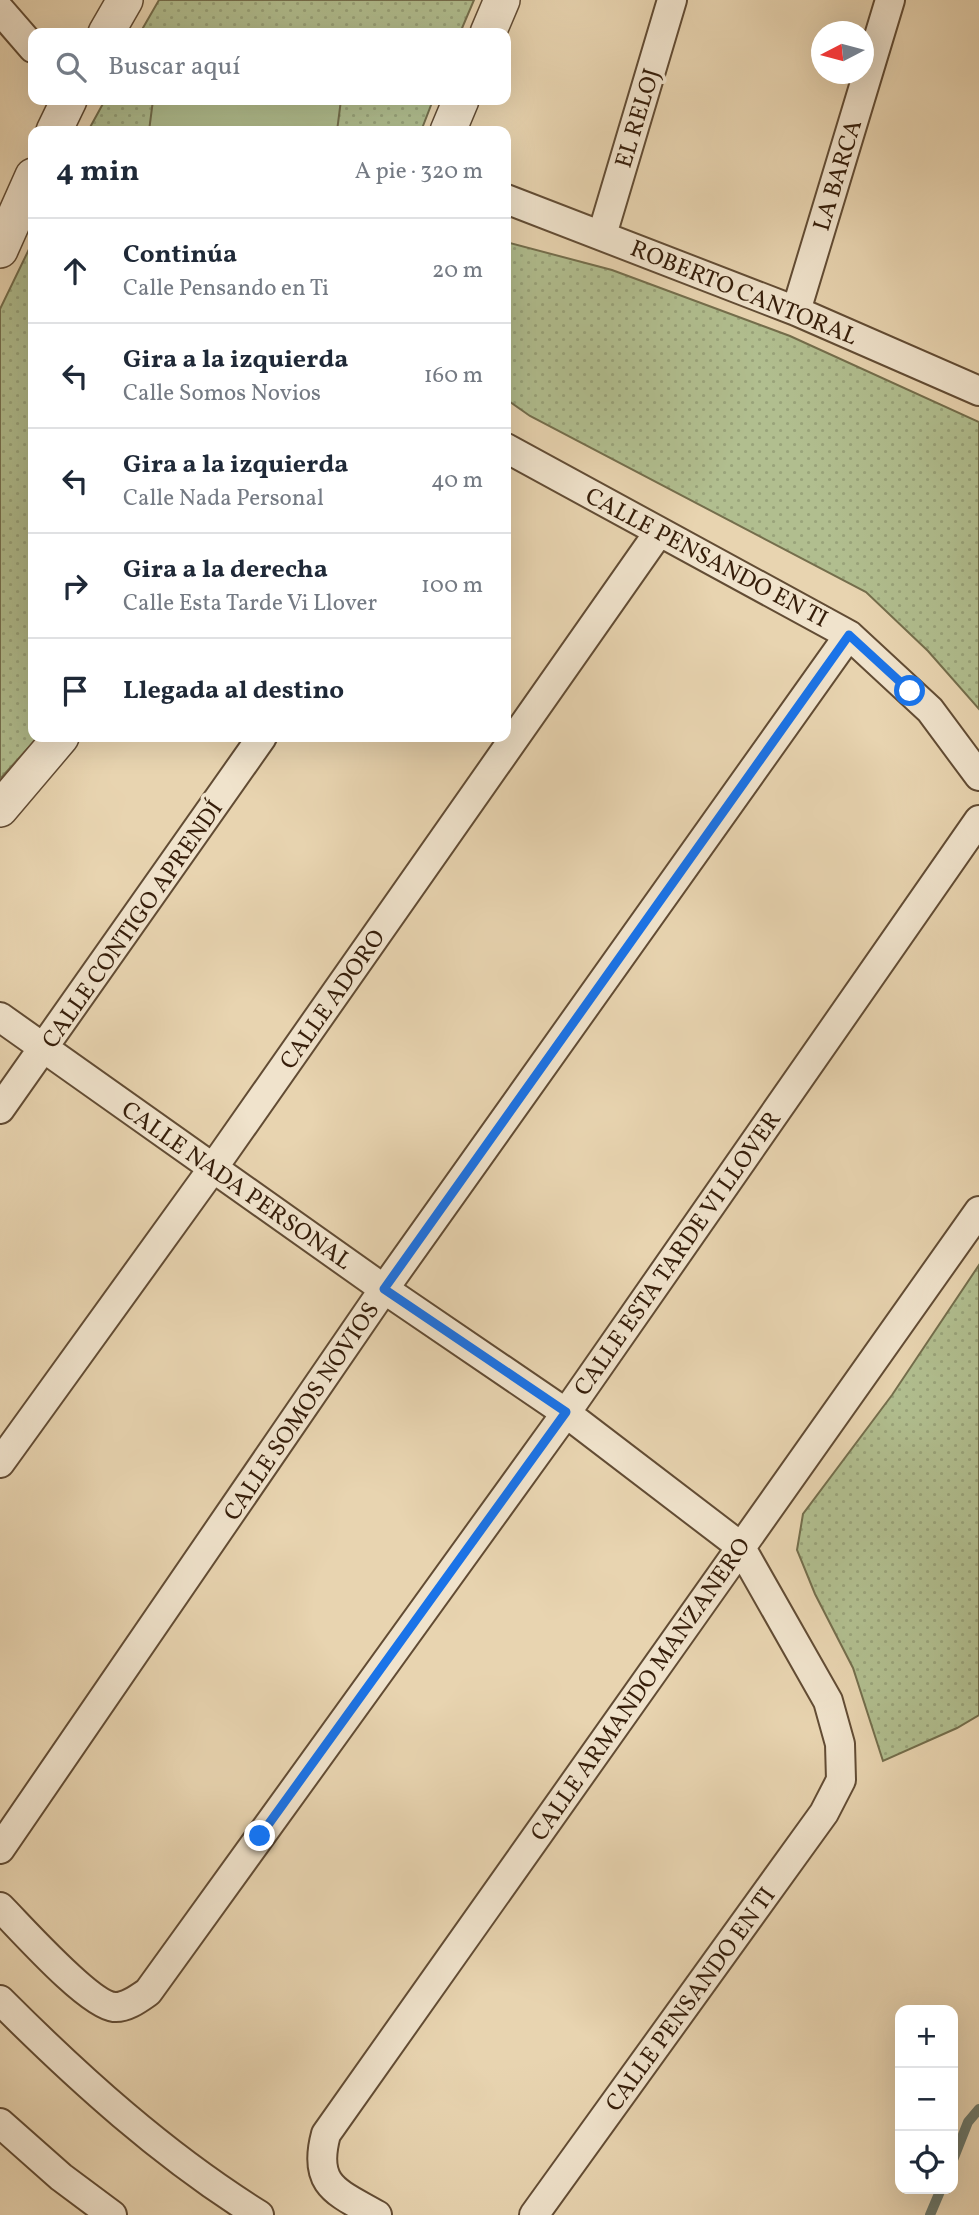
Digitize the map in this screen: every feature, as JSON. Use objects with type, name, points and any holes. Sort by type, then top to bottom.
[{"type":"street","points":[[109,28],[125,0]]},
{"type":"street","points":[[490,28],[502,0]]},
{"type":"street","name":"EL RELOJ","points":[[602,235],[672,0]]},
{"type":"street","name":"LA BARCA","points":[[796,311],[890,0]]},
{"type":"street","points":[[0,10],[28,42]]},
{"type":"street","points":[[56,126],[67,105]]},
{"type":"street","points":[[450,126],[459,105]]},
{"type":"street","points":[[0,250],[8,207],[28,182]]},
{"type":"street","name":"ROBERTO CANTORAL","points":[[511,201],[796,311],[979,391]]},
{"type":"street","name":"CALLE PENSANDO EN TI","points":[[511,451],[849,635],[930,710],[979,776]]},
{"type":"street","name":"CALLE ADORO","points":[[0,1463],[213,1168],[659,532]]},
{"type":"street","name":"CALLE SOMOS NOVIOS","points":[[0,1849],[384,1289],[849,635]]},
{"type":"street","points":[[0,809],[57,742]]},
{"type":"street","name":"CALLE CONTIGO APRENDÍ","points":[[0,1109],[259,742]]},
{"type":"street","name":"CALLE ESTA TARDE VI LLOVER","points":[[0,1907],[93,1998],[114,2007],[132,2003],[148,1992],[566,1412],[979,820]]},
{"type":"street","name":"CALLE NADA PERSONAL","points":[[0,1017],[384,1289],[566,1412],[740,1546],[828,1700],[840,1744],[841,1780]]},
{"type":"street","name":"CALLE ARMANDO MANZANERO","points":[[377,2215],[332,2190],[322,2175],[321,2154],[326,2134],[979,1211]]},
{"type":"street","name":"CALLE PENSANDO EN TI","points":[[534,2215],[824,1813],[841,1780]]},
{"type":"street","points":[[0,2000],[49,2050],[145,2133],[259,2215]]},
{"type":"street","points":[[0,2123],[61,2178],[112,2215]]},
{"type":"green space","points":[[159,0],[474,0],[462,28],[143,28]]},
{"type":"green space","points":[[102,105],[431,105],[423,126],[91,126]]},
{"type":"green space","points":[[152,105],[340,105],[338,126],[150,126]]},
{"type":"green space","points":[[511,243],[612,270],[790,336],[979,422],[979,709],[928,651],[866,592],[530,416],[511,403]]},
{"type":"green space","points":[[28,251],[28,742],[33,742],[0,779],[0,309]]},
{"type":"green space","points":[[979,1265],[979,1715],[957,1728],[883,1761],[853,1668],[815,1594],[797,1550],[803,1514],[892,1395]]},
{"type":"waterway","points":[[958,2147],[968,2122],[979,2109]]},
{"type":"waterway","points":[[930,2215],[939,2194]]},
{"type":"route","points":[[260,1836],[566,1412],[384,1289],[849,635],[910,691]]}]
